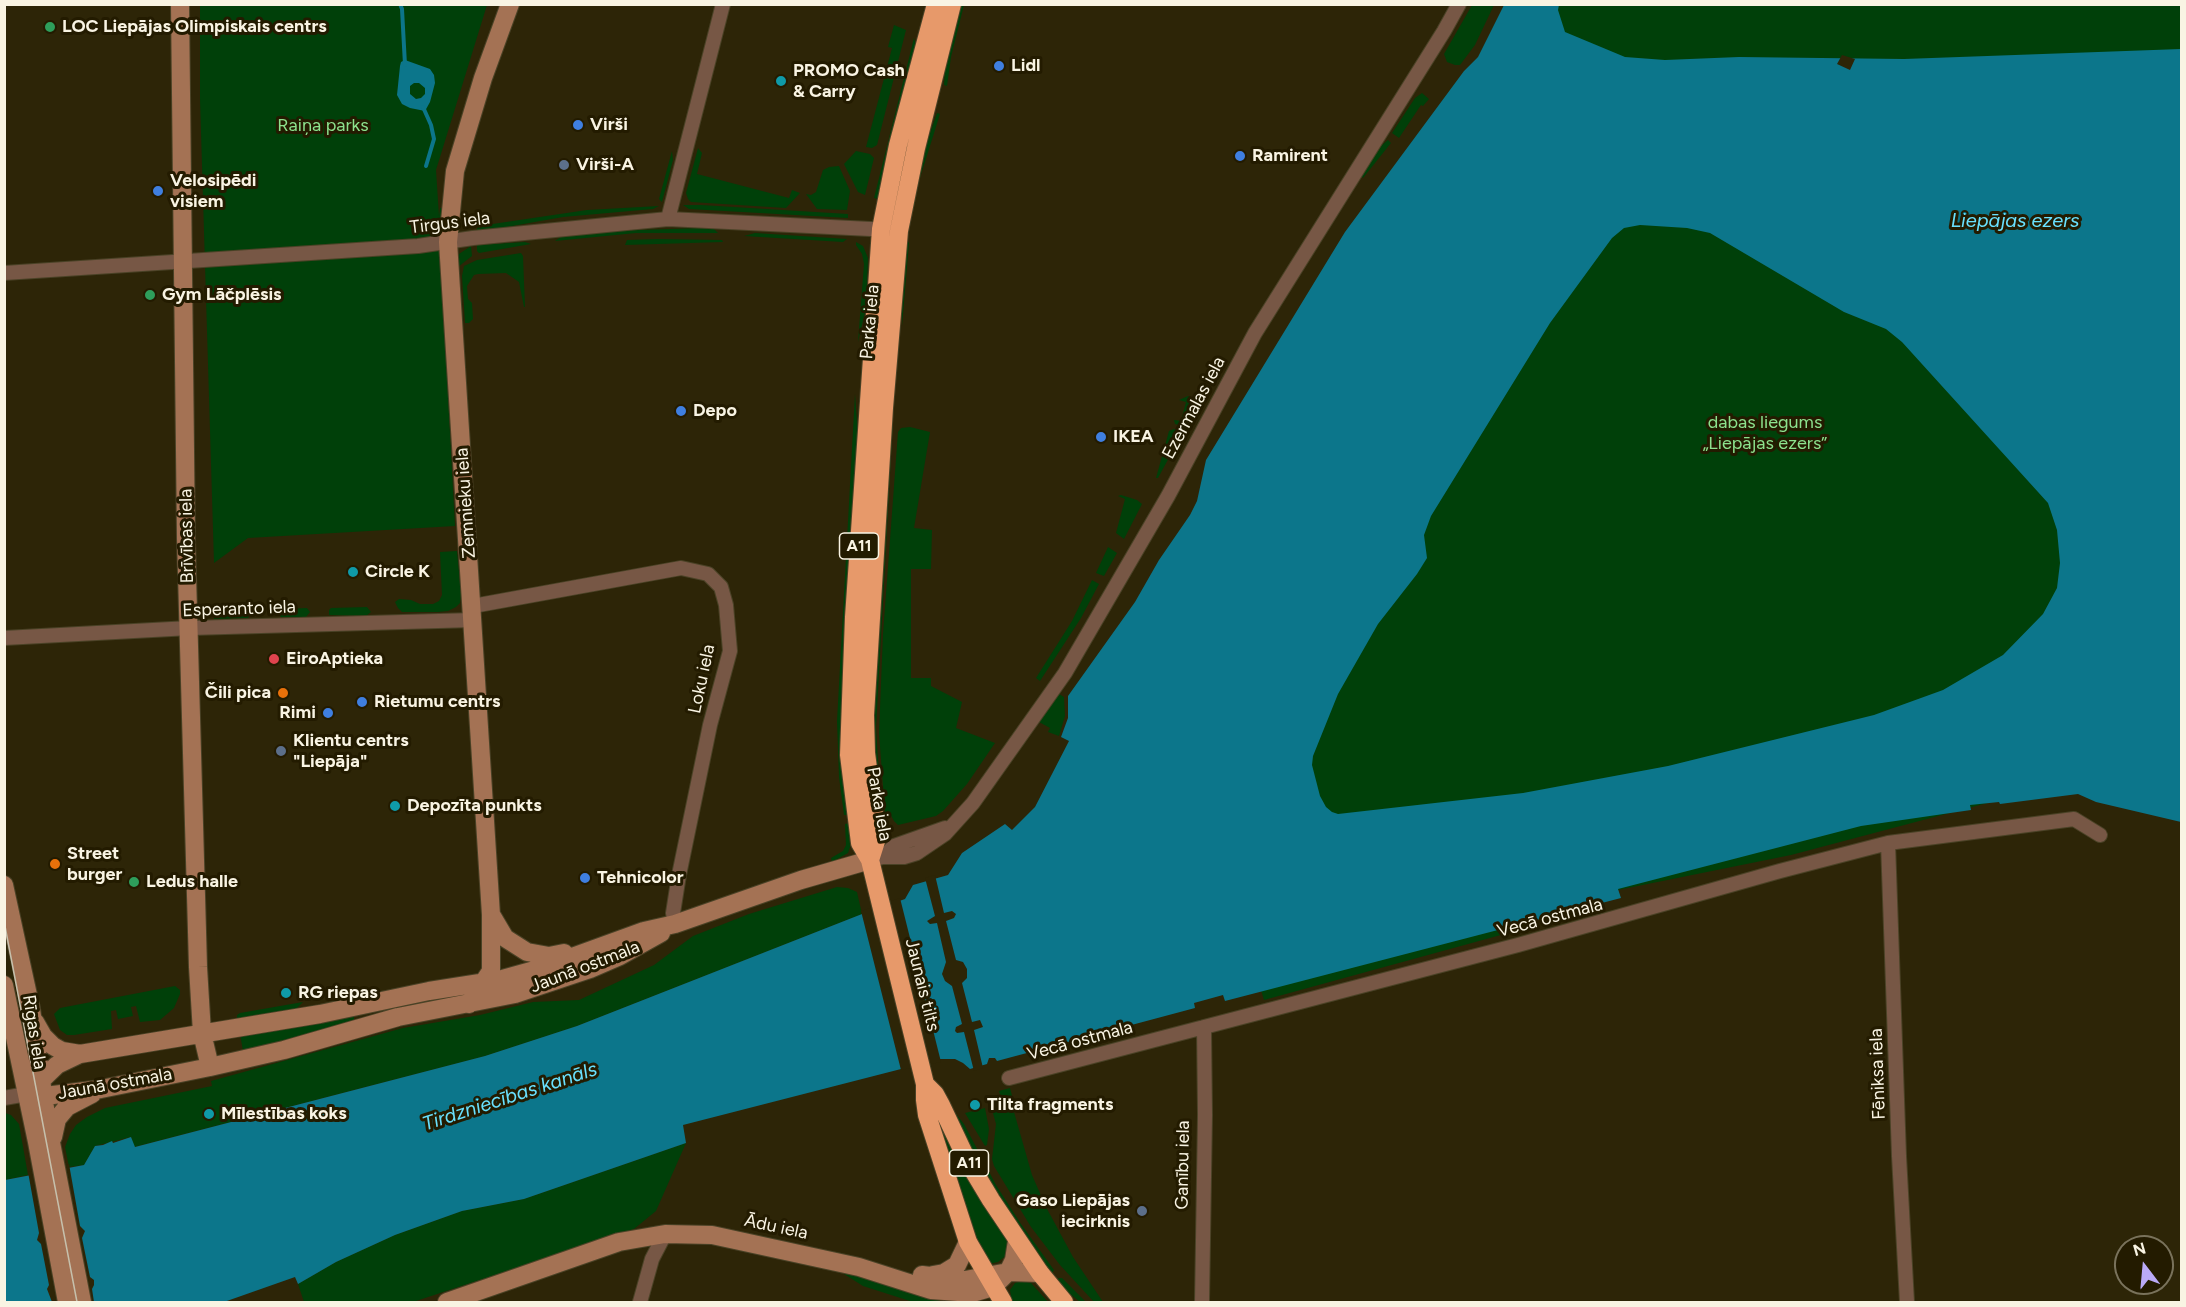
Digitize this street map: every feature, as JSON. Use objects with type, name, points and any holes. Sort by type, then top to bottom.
[{"type":"highway","name":"Parka iela","points":[[877,859],[877,838],[866,753],[865,715],[880,462],[890,230],[898,145],[936,4]]},
{"type":"highway","name":"Parka iela","points":[[890,230],[916,148],[952,4]]},
{"type":"highway","name":"Jaunais tilts","points":[[877,859],[878,896],[925,1084]]},
{"type":"highway","name":"A11","points":[[925,1084],[935,1094],[967,1160],[1017,1241],[1040,1274],[1064,1302]]},
{"type":"highway","name":"A11","points":[[925,1084],[924,1100],[927,1116],[968,1242],[1003,1302]]},
{"type":"main road","name":"Brīvības iela","points":[[180,4],[186,539],[198,967],[202,1033],[210,1067]]},
{"type":"main road","name":"Zemnieku iela","points":[[469,1004],[491,971],[491,915],[474,613],[448,242],[455,171],[483,78],[510,4]]},
{"type":"main road","name":"Jaunā ostmala","points":[[38,1089],[57,1065],[80,1054],[320,1014],[429,991],[483,983],[542,968],[644,931],[675,924],[801,880],[877,859]]},
{"type":"main road","name":"Rīgas iela","points":[[4,885],[31,1009],[38,1089],[48,1163],[65,1253]]},
{"type":"main road","points":[[491,915],[505,938],[534,955],[549,956],[595,947]]},
{"type":"main road","name":"Jaunā ostmala","points":[[38,1089],[101,1089],[284,1050],[398,1017],[524,991],[590,969],[650,941],[675,924]]},
{"type":"main road","name":"Rīgas iela","points":[[4,985],[38,1089]]},
{"type":"main road","points":[[31,1009],[43,1036],[53,1046],[62,1051],[80,1054]]},
{"type":"main road","points":[[48,1163],[57,1119],[75,1102],[101,1089]]},
{"type":"main road","name":"Ādu iela","points":[[447,1302],[476,1298],[619,1242],[666,1234],[712,1235],[876,1271],[906,1283],[945,1292],[972,1293],[1008,1272],[1040,1274]]},
{"type":"main road","points":[[1008,1272],[1014,1260],[1017,1241]]},
{"type":"main road","points":[[923,1275],[944,1273],[957,1265],[968,1242]]},
{"type":"main road","points":[[65,1253],[66,1302]]},
{"type":"main road","points":[[65,1253],[82,1302]]},
{"type":"main road","name":"Ādu iela","points":[[876,1271],[990,1282]]},
{"type":"street","points":[[668,219],[723,4]]},
{"type":"street","name":"Ezermalas iela","points":[[877,859],[904,857],[917,853],[945,834],[955,824],[991,777],[1084,643],[1168,496],[1255,333],[1459,4]]},
{"type":"street","name":"Tirgus iela","points":[[4,273],[418,246],[668,219],[890,230]]},
{"type":"street","name":"Loku iela","points":[[474,613],[681,568],[708,574],[721,587],[726,604],[730,651],[710,725],[679,875],[673,912],[675,924]]},
{"type":"street","name":"Esperanto iela","points":[[4,638],[474,613]]},
{"type":"street","name":"Vecā ostmala","points":[[1009,1078],[1564,933],[1780,871],[1888,843],[2074,819],[2100,835]]},
{"type":"street","name":"Fēniksa iela","points":[[1888,843],[1899,1156],[1907,1302]]},
{"type":"street","name":"Ganību iela","points":[[1202,1302],[1204,1027]]},
{"type":"street","points":[[4,1098],[38,1089]]},
{"type":"street","points":[[640,1302],[652,1259],[666,1234]]},
{"type":"green space","name":"Raiņa parks","points":[[200,5],[487,5],[436,170],[439,216],[440,208],[442,208],[439,227],[455,526],[248,538],[214,563],[200,99]]},
{"type":"green space","points":[[959,5],[964,5],[951,57],[947,86],[944,85],[946,53]]},
{"type":"green space","points":[[1472,5],[1494,5],[1475,45],[1460,65],[1455,65],[1447,62],[1444,54]]},
{"type":"green space","name":"dabas liegums „Liepājas ezers”","points":[[1527,5],[2181,5],[2181,805],[2112,770],[1791,855],[1618,890],[1529,922],[1530,927],[1264,1000],[1160,668]]},
{"type":"green space","points":[[894,25],[906,30],[877,145],[872,148],[866,147],[892,48],[888,47]]},
{"type":"green space","points":[[914,38],[916,45],[879,199],[874,198]]},
{"type":"green space","points":[[1422,93],[1429,99],[1423,106],[1421,105],[1399,138],[1392,133],[1415,98]]},
{"type":"green space","points":[[937,113],[940,114],[919,181],[914,206],[910,205],[926,145]]},
{"type":"green space","points":[[1388,140],[1391,143],[1363,178],[1361,176],[1382,145]]},
{"type":"green space","points":[[698,148],[702,153],[697,174],[789,198],[792,190],[800,193],[786,208],[691,202],[686,193]]},
{"type":"green space","points":[[672,151],[673,160],[662,202],[659,199]]},
{"type":"green space","points":[[856,151],[870,154],[874,158],[865,195],[858,192],[844,164]]},
{"type":"green space","points":[[839,166],[850,191],[847,210],[817,209],[806,194],[811,195],[816,192],[823,170]]},
{"type":"green space","points":[[683,205],[848,214],[848,218],[689,209]]},
{"type":"green space","points":[[659,206],[653,209],[563,217],[476,230],[479,226],[587,210]]},
{"type":"green space","points":[[714,229],[718,233],[636,233],[555,241],[562,236],[607,231]]},
{"type":"green space","points":[[755,233],[847,239],[843,242],[744,236]]},
{"type":"green space","points":[[627,240],[722,240],[723,242],[625,245]]},
{"type":"green space","points":[[907,240],[909,243],[902,326],[902,298]]},
{"type":"green space","points":[[525,242],[531,244],[479,253],[477,251],[477,245]]},
{"type":"green space","points":[[856,242],[863,246],[868,258],[866,308],[858,342],[864,264]]},
{"type":"green space","points":[[471,246],[472,256],[458,267],[456,260],[459,254]]},
{"type":"green space","points":[[521,253],[525,307],[519,282],[506,273],[474,275],[467,286],[468,299],[472,303],[473,319],[465,323],[462,276],[464,266],[477,260]]},
{"type":"green space","points":[[855,394],[858,434],[841,717],[848,815],[844,815],[839,777],[837,721]]},
{"type":"green space","points":[[1188,396],[1200,401],[1186,427],[1175,424],[1174,420],[1181,421],[1186,402],[1179,400]]},
{"type":"green space","points":[[890,419],[893,420],[876,728],[880,791],[872,747]]},
{"type":"green space","points":[[910,427],[930,432],[914,528],[932,530],[931,569],[911,569],[911,678],[931,678],[931,686],[962,702],[956,728],[995,743],[967,784],[943,811],[936,816],[898,825],[889,812],[885,813],[879,733],[883,634],[898,432],[901,428]]},
{"type":"green space","points":[[1174,429],[1183,432],[1156,478],[1169,431]]},
{"type":"green space","points":[[1121,495],[1142,504],[1124,539],[1116,533],[1125,499],[1118,496]]},
{"type":"green space","points":[[1108,547],[1117,553],[1104,576],[1096,573]]},
{"type":"green space","points":[[457,551],[460,603],[448,611],[402,612],[395,602],[399,599],[411,600],[420,604],[433,604],[439,601],[442,595],[440,552]]},
{"type":"green space","points":[[1092,580],[1099,584],[1081,618],[1040,681],[1036,678],[1072,621]]},
{"type":"green space","points":[[367,607],[371,612],[366,616],[329,615],[331,608]]},
{"type":"green space","points":[[307,608],[310,612],[306,617],[281,617],[278,614],[282,609]]},
{"type":"green space","points":[[214,610],[251,612],[248,618],[214,619]]},
{"type":"green space","points":[[1059,694],[1064,697],[1065,716],[1059,736],[1048,732],[1050,728],[1039,722]]},
{"type":"green space","points":[[849,823],[848,853],[832,862],[831,858],[843,851],[846,845],[845,824]]},
{"type":"green space","points":[[837,887],[857,892],[862,914],[577,1026],[485,1056],[134,1147],[131,1137],[95,1146],[84,1165],[69,1167],[65,1147],[70,1134],[76,1125],[105,1108],[212,1086],[211,1081],[403,1028],[480,1015],[533,1002],[579,1000],[654,965],[693,936],[749,914]]},
{"type":"green space","points":[[175,986],[180,990],[180,994],[174,1008],[160,1020],[140,1022],[136,1006],[131,1007],[133,1016],[118,1019],[116,1010],[111,1011],[112,1029],[67,1035],[60,1030],[54,1014],[60,1008]]},
{"type":"green space","points":[[303,1002],[295,1010],[237,1019],[240,1013]]},
{"type":"green space","points":[[354,1017],[354,1021],[254,1050],[243,1051],[240,1034]]},
{"type":"green space","points":[[1010,1088],[1016,1111],[1014,1112],[1032,1175],[1073,1257],[1103,1302],[1094,1302],[1060,1265],[1031,1227],[994,1166],[992,1159],[996,1124],[991,1106],[1002,1103],[999,1091]]},
{"type":"green space","points":[[949,1105],[964,1124],[996,1185],[1054,1270],[1051,1275],[993,1192]]},
{"type":"green space","points":[[985,1108],[989,1129],[985,1146],[965,1113]]},
{"type":"green space","points":[[935,1110],[985,1207],[1009,1244],[1008,1254],[998,1262],[989,1264],[970,1238]]},
{"type":"green space","points":[[5,1113],[11,1115],[19,1124],[28,1175],[5,1180]]},
{"type":"green space","points":[[686,1143],[656,1211],[634,1229],[413,1302],[304,1302],[298,1284],[336,1262],[395,1235],[462,1211],[524,1199]]},
{"type":"green space","points":[[848,1273],[944,1302],[913,1302],[863,1286],[844,1274]]},
{"type":"green space","points":[[1062,1278],[1086,1302],[1080,1302],[1059,1285],[1056,1280]]},
{"type":"green space","points":[[1022,1281],[1031,1283],[1048,1302],[1012,1302],[1010,1290],[1015,1283]]},
{"type":"water","name":"Liepājas ezers","points":[[1504,5],[1559,5],[1558,10],[1565,32],[1625,57],[1665,60],[1739,57],[1904,59],[2181,49],[2181,822],[2096,802],[2078,794],[2000,804],[1999,802],[1970,805],[1971,810],[1861,826],[1618,889],[1621,898],[1225,1001],[1223,995],[1194,1003],[1195,1008],[997,1061],[995,1058],[989,1058],[987,1064],[970,1069],[955,1059],[940,1059],[683,1125],[686,1143],[524,1199],[462,1211],[395,1235],[336,1262],[298,1284],[295,1277],[224,1302],[5,1302],[5,1180],[84,1165],[95,1146],[112,1141],[113,1143],[131,1137],[135,1147],[485,1056],[577,1026],[905,899],[913,885],[948,875],[962,853],[1005,824],[1012,830],[1035,807],[1069,741],[1061,737],[1068,718],[1068,696],[1135,602],[1159,560],[1190,515],[1197,501],[1206,460],[1345,232],[1464,71],[1478,57]],"holes":[[[1640,225],[1687,228],[1710,233],[1844,312],[1886,329],[1902,342],[2048,503],[2057,530],[2060,563],[2057,588],[2043,614],[2003,655],[1943,690],[1874,715],[1668,766],[1523,793],[1338,814],[1332,812],[1320,796],[1312,765],[1313,756],[1338,694],[1378,624],[1427,558],[1424,535],[1431,516],[1550,323],[1612,238],[1624,228]]]},
{"type":"water","points":[[405,60],[430,69],[434,75],[435,83],[425,111],[402,104],[397,95],[401,62]],"holes":[[[419,83],[425,88],[425,94],[416,99],[410,94],[410,86]]]},
{"type":"pier","points":[[1842,55],[1855,59],[1850,70],[1837,64]]},
{"type":"pier","points":[[935,875],[944,913],[952,911],[956,914],[954,918],[946,921],[956,960],[963,962],[967,969],[967,978],[962,983],[972,1022],[980,1020],[983,1027],[974,1030],[983,1068],[974,1071],[964,1032],[955,1031],[956,1027],[962,1024],[952,986],[945,981],[942,974],[946,962],[937,923],[930,924],[927,921],[935,916],[925,878]]},
{"type":"pier","points":[[900,898],[941,1062],[901,1070],[861,911]]},
{"type":"pier","points":[[69,1164],[80,1226],[85,1231],[82,1238],[90,1277],[94,1280],[92,1289],[94,1302],[52,1302],[47,1289],[49,1285],[41,1244],[37,1240],[39,1233],[28,1172]]},
{"type":"waterway","points":[[400,4],[405,65]]},
{"type":"waterway","points":[[423,107],[434,139],[426,166]]},
{"type":"tram line","points":[[4,921],[77,1302]]},
{"type":"place","name":"LOC Liepājas Olimpiskais centrs","points":[[50,27]]},
{"type":"place","name":"Lidl","points":[[999,66]]},
{"type":"place","name":"PROMO Cash & Carry","points":[[781,81]]},
{"type":"place","name":"Virši","points":[[578,125]]},
{"type":"place","name":"Ramirent","points":[[1240,156]]},
{"type":"place","name":"Virši-A","points":[[564,165]]},
{"type":"place","name":"Velosipēdi visiem","points":[[158,191]]},
{"type":"place","name":"Gym Lāčplēsis","points":[[150,295]]},
{"type":"place","name":"Depo","points":[[681,411]]},
{"type":"place","name":"IKEA","points":[[1101,437]]},
{"type":"place","name":"Circle K","points":[[353,572]]},
{"type":"place","name":"EiroAptieka","points":[[274,659]]},
{"type":"place","name":"Čili pica","points":[[283,693]]},
{"type":"place","name":"Rietumu centrs","points":[[362,702]]},
{"type":"place","name":"Rimi","points":[[328,713]]},
{"type":"place","name":"Klientu centrs \"Liepāja\"","points":[[281,751]]},
{"type":"place","name":"Depozīta punkts","points":[[395,806]]},
{"type":"place","name":"Street burger","points":[[55,864]]},
{"type":"place","name":"Tehnicolor","points":[[585,878]]},
{"type":"place","name":"Ledus halle","points":[[134,882]]},
{"type":"place","name":"RG riepas","points":[[286,993]]},
{"type":"place","name":"Tilta fragments","points":[[975,1105]]},
{"type":"place","name":"Mīlestības koks","points":[[209,1114]]},
{"type":"place","name":"Gaso Liepājas iecirknis","points":[[1142,1211]]},
{"type":"water label","name":"Tirdzniecības kanāls","points":[[510,1097]]}]
